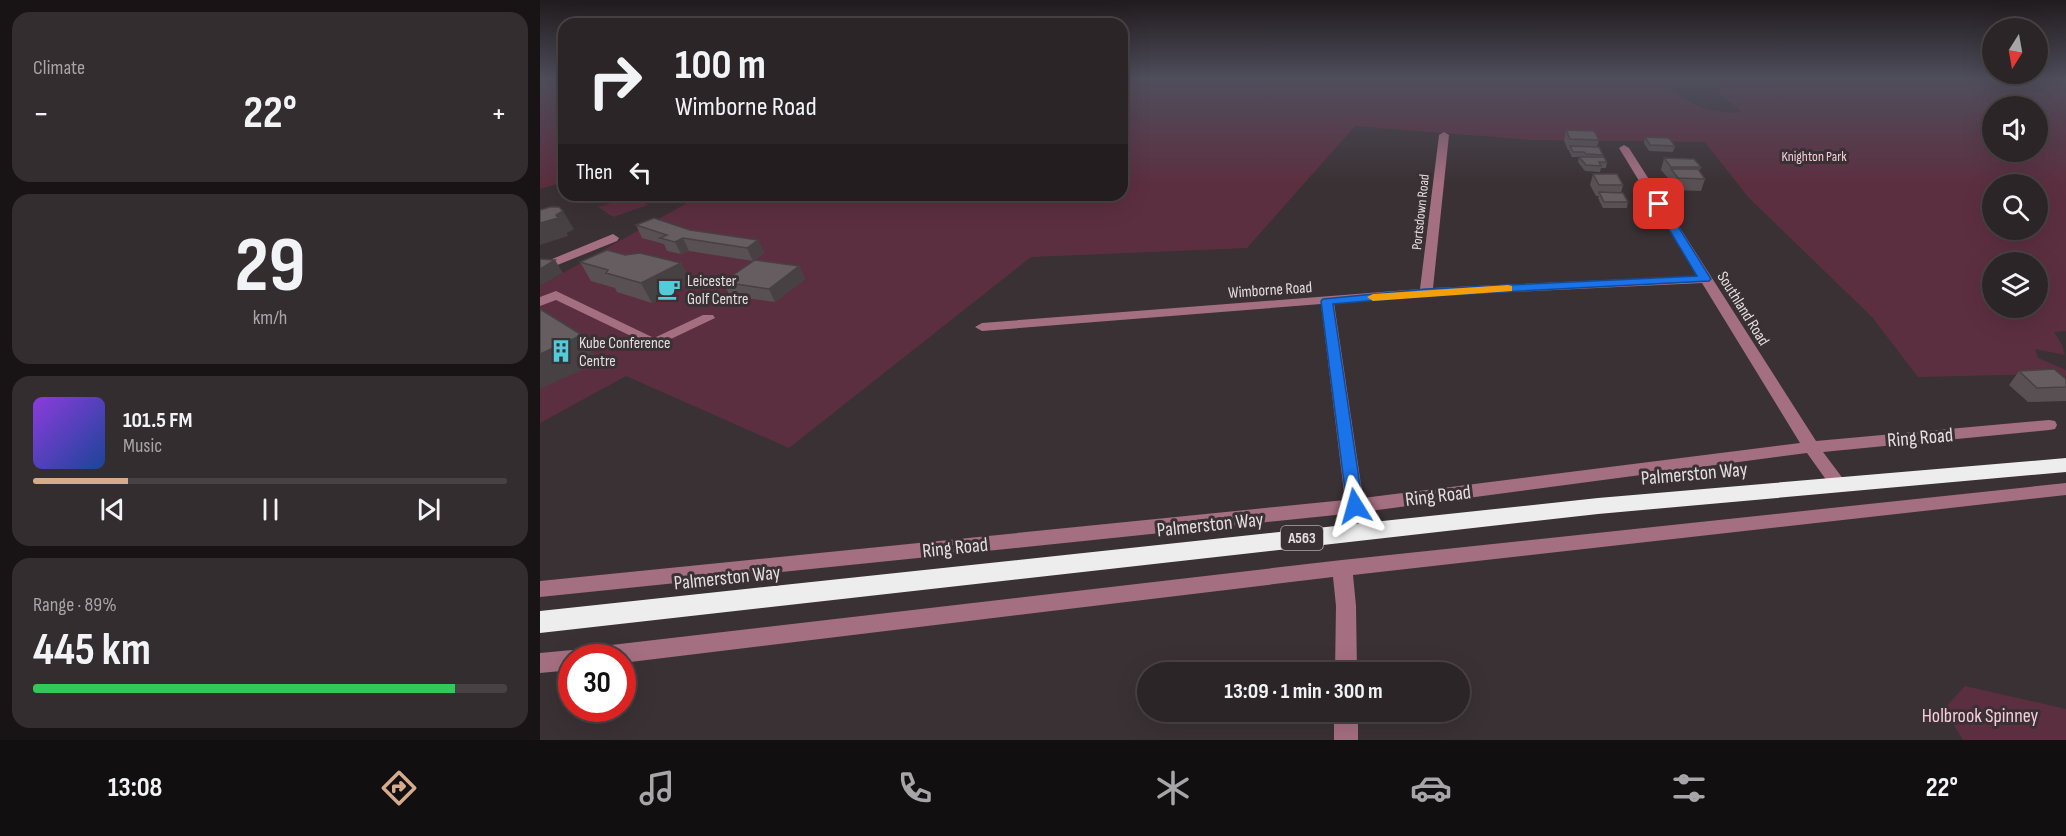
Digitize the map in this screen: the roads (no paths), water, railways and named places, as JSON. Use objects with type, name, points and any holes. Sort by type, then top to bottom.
[{"type":"highway","name":"Palmerston Way","points":[[540,622],[1587,507],[2066,465]]},
{"type":"street","name":"Portsdown Road","points":[[1426,292],[1443,135]]},
{"type":"street","name":"Southland Road","points":[[1624,148],[1811,447],[1838,484]]},
{"type":"street","points":[[540,268],[613,238]]},
{"type":"street","name":"Wimborne Road","points":[[982,327],[1426,292],[1705,279]]},
{"type":"street","points":[[540,302],[556,295],[654,343],[708,318]]},
{"type":"street","points":[[1327,301],[1355,506]]},
{"type":"street","name":"Ring Road","points":[[540,589],[1355,506],[1811,447],[2049,425]]},
{"type":"street","points":[[636,652],[1342,568],[2066,489]]},
{"type":"street","points":[[1342,568],[1346,606],[1346,662]]},
{"type":"street","points":[[540,663],[558,661]]},
{"type":"street","points":[[1346,722],[1346,740]]},
{"type":"place","name":"Leicester Golf Centre","points":[[669,289]]},
{"type":"place","name":"Kube Conference Centre","points":[[561,351]]},
{"type":"park label","name":"Knighton Park","points":[[1814,156]]},
{"type":"park label","name":"Holbrook Spinney","points":[[1980,715]]}]
